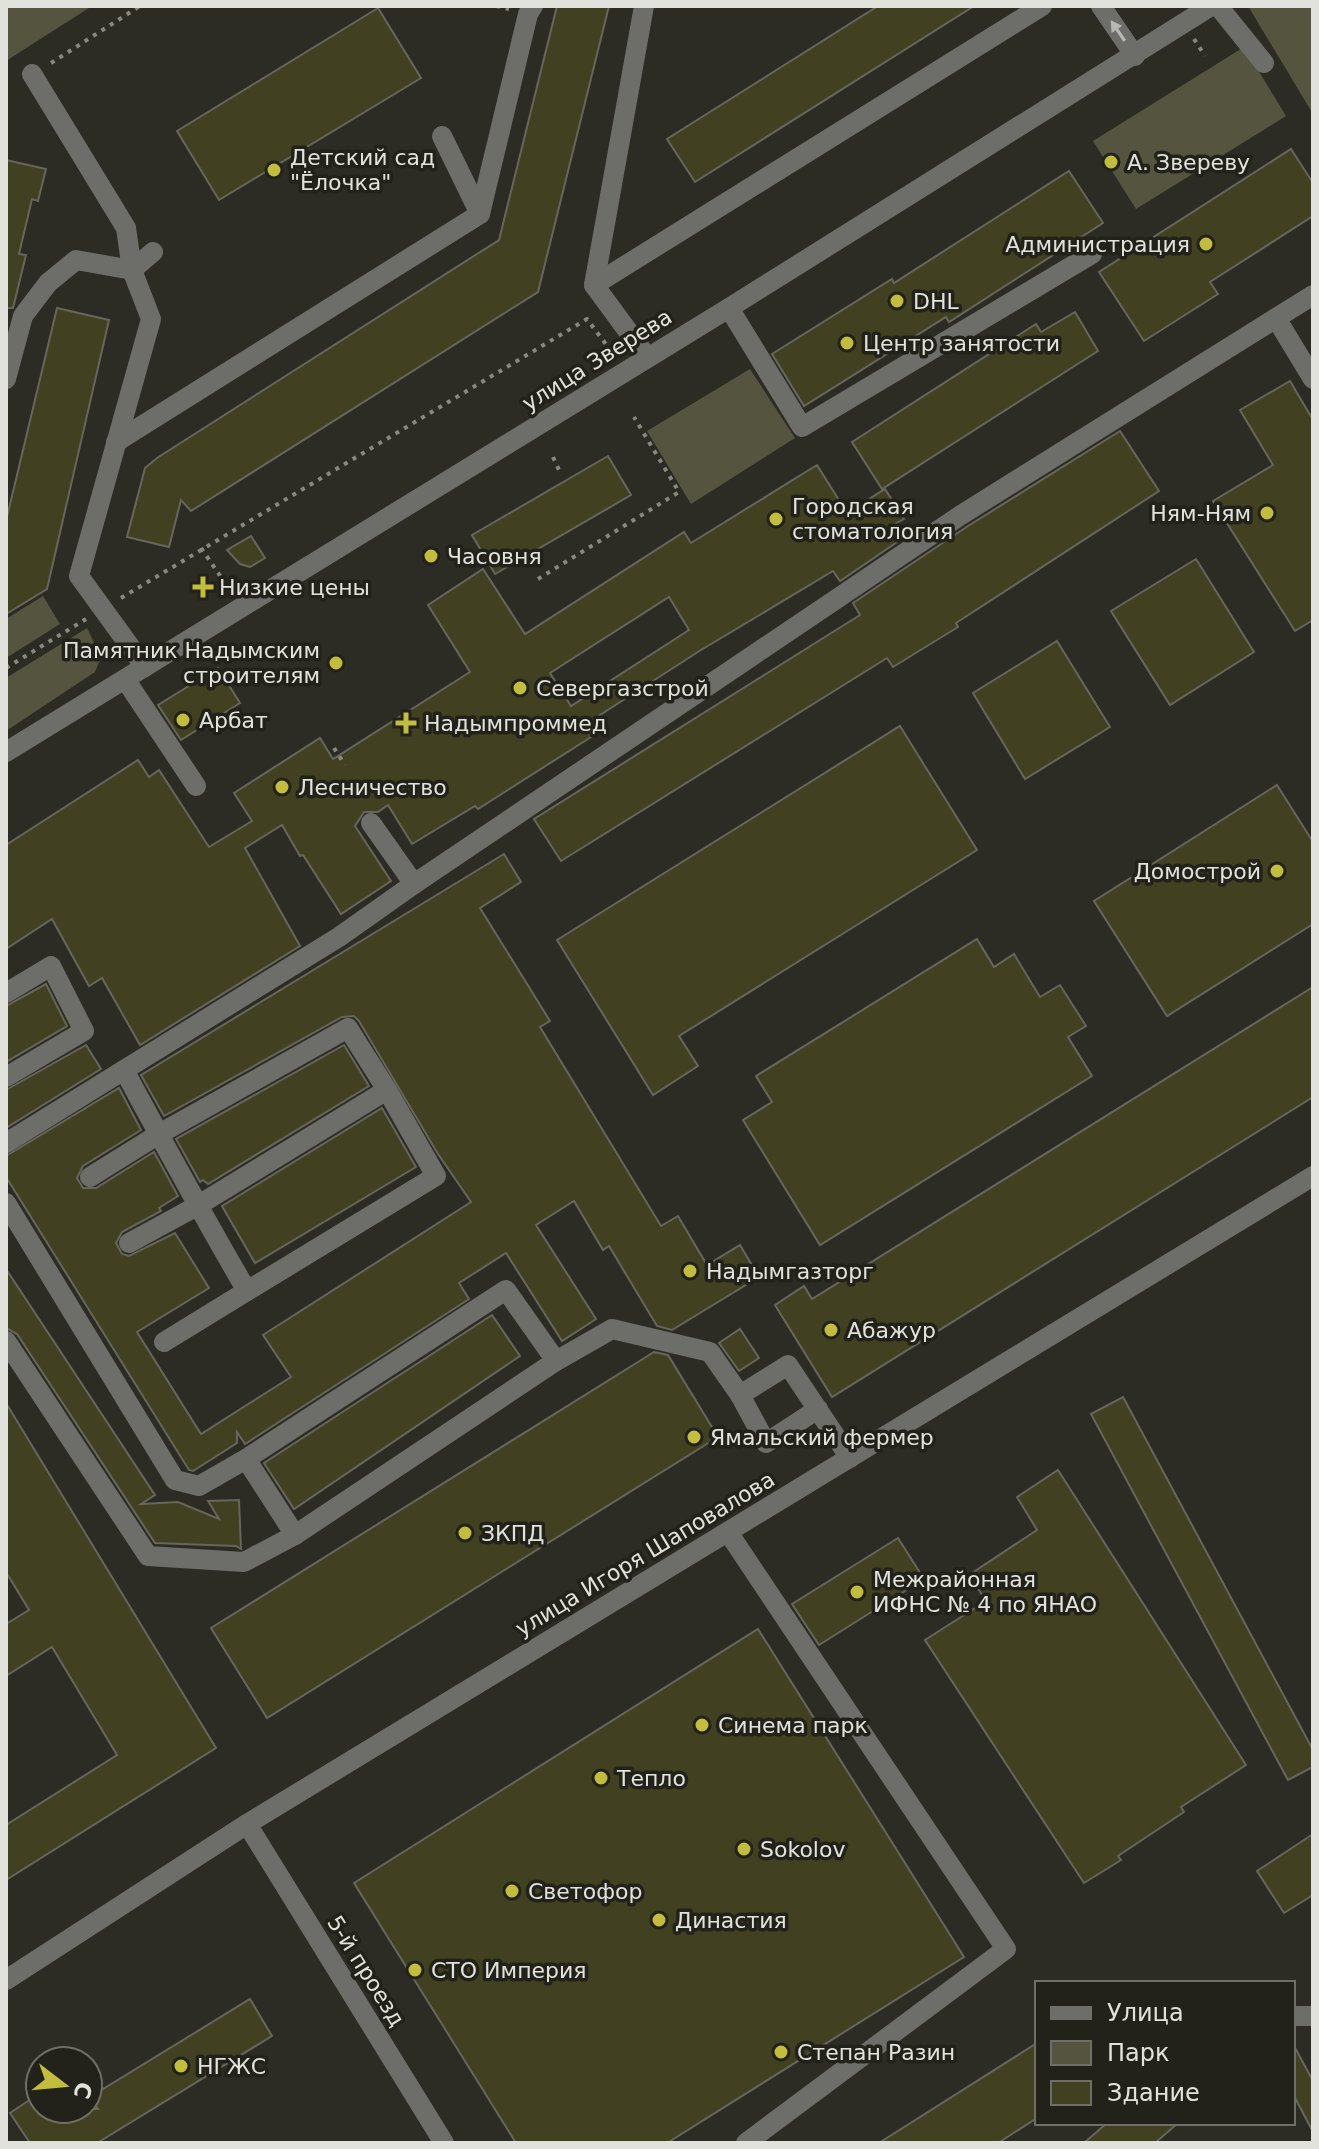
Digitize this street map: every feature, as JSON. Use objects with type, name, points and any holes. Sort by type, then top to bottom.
[{"type":"street","points":[[116,442],[480,214],[528,14],[533,6]]},
{"type":"street","points":[[644,6],[594,285],[647,357]]},
{"type":"street","points":[[594,285],[1042,6]]},
{"type":"street","points":[[1101,6],[1135,56]]},
{"type":"street","name":"улица Зверева","points":[[6,752],[729,308],[1211,6]]},
{"type":"street","points":[[1218,6],[1264,63]]},
{"type":"street","points":[[32,74],[126,228],[132,270],[151,319],[79,576],[145,667]]},
{"type":"street","points":[[442,136],[480,214]]},
{"type":"street","points":[[132,270],[153,252]]},
{"type":"street","points":[[729,308],[802,427],[1092,254]]},
{"type":"street","points":[[6,379],[23,316],[57,275],[76,260],[132,270]]},
{"type":"street","points":[[6,1143],[339,937],[961,515],[1313,295]]},
{"type":"street","points":[[1276,318],[1313,379]]},
{"type":"street","points":[[125,679],[196,786]]},
{"type":"street","points":[[371,823],[414,884]]},
{"type":"street","points":[[6,993],[51,966],[84,1031],[6,1077]]},
{"type":"street","points":[[90,1177],[159,1134],[348,1028],[436,1176],[164,1342]]},
{"type":"street","points":[[124,1070],[247,1291]]},
{"type":"street","points":[[129,1243],[197,1206],[387,1090]]},
{"type":"street","name":"улица Игоря Шаповалова","points":[[6,1980],[247,1824],[1313,1176]]},
{"type":"street","points":[[6,1203],[175,1480],[199,1486],[246,1459],[506,1290],[556,1361]]},
{"type":"street","points":[[6,1341],[148,1556],[244,1562],[295,1535],[556,1361],[612,1329],[710,1352],[740,1395],[766,1443],[818,1409]]},
{"type":"street","points":[[740,1395],[788,1365],[850,1458]]},
{"type":"street","points":[[246,1459],[295,1535]]},
{"type":"street","points":[[728,1532],[1006,1949],[746,2143]]},
{"type":"street","name":"5-й проезд","points":[[247,1824],[444,2143]]},
{"type":"path","points":[[32,74],[140,6]]},
{"type":"path","points":[[1193,37],[1205,56]]},
{"type":"path","points":[[6,668],[201,548],[587,319],[608,347]]},
{"type":"path","points":[[538,579],[679,492],[634,417]]},
{"type":"path","points":[[553,457],[559,470]]},
{"type":"path","points":[[201,548],[223,580]]},
{"type":"path","points":[[334,748],[345,765]]},
{"type":"green space","points":[[6,6],[92,6],[6,61]]},
{"type":"green space","points":[[1248,6],[1313,6],[1313,114]]},
{"type":"green space","points":[[1244,47],[1286,116],[1136,209],[1093,141]]},
{"type":"green space","points":[[750,369],[795,438],[691,504],[647,431]]},
{"type":"green space","points":[[43,596],[60,624],[6,658],[6,619]]},
{"type":"green space","points":[[87,628],[101,657],[95,672],[6,731],[6,678]]},
{"type":"building","points":[[557,6],[609,6],[538,292],[191,511],[181,500],[169,547],[127,537],[145,468],[157,458],[499,240]]},
{"type":"building","points":[[878,6],[974,6],[695,182],[667,139]]},
{"type":"building","points":[[378,8],[421,78],[219,200],[177,131]]},
{"type":"building","name":"Администрация","points":[[1291,149],[1313,183],[1313,216],[1210,282],[1218,294],[1144,341],[1099,272]]},
{"type":"building","points":[[6,160],[46,169],[38,201],[32,199],[19,254],[26,255],[13,308],[6,308]]},
{"type":"building","points":[[1069,171],[1103,223],[949,322],[946,317],[804,406],[772,354],[892,279],[894,283]]},
{"type":"building","points":[[57,308],[109,320],[47,589],[6,614],[6,521]]},
{"type":"building","points":[[1075,312],[1098,351],[882,489],[852,442],[1036,324],[1041,332]]},
{"type":"building","points":[[1290,381],[1313,420],[1313,620],[1295,631],[1213,501],[1273,465],[1240,410]]},
{"type":"building","points":[[1120,431],[1159,491],[956,623],[958,627],[893,667],[887,658],[561,861],[534,819],[860,615],[853,603],[968,526]]},
{"type":"building","points":[[608,456],[631,495],[495,574],[472,535]]},
{"type":"building","points":[[817,465],[847,513],[885,489],[904,519],[895,524],[903,538],[840,581],[833,571],[701,650],[583,726],[591,737],[478,809],[475,806],[412,844],[388,805],[378,812],[364,812],[355,826],[391,881],[341,914],[282,825],[245,848],[300,946],[140,1045],[102,978],[89,986],[52,919],[6,949],[6,845],[138,760],[149,777],[159,770],[209,847],[252,821],[234,793],[320,738],[333,759],[470,672],[428,605],[483,569],[525,634],[684,532],[691,543]],"holes":[[[669,597],[689,630],[571,706],[550,673]]]},
{"type":"building","points":[[251,536],[265,558],[250,567],[240,564],[227,550]]},
{"type":"building","points":[[1196,559],[1254,652],[1170,705],[1111,611]]},
{"type":"building","points":[[1057,641],[1110,727],[1025,779],[973,693]]},
{"type":"building","points":[[218,668],[240,703],[181,740],[158,705]]},
{"type":"building","points":[[900,726],[977,850],[679,1036],[698,1066],[653,1095],[557,940]]},
{"type":"building","points":[[1277,785],[1313,842],[1313,924],[1167,1016],[1094,901]]},
{"type":"building","points":[[504,854],[521,882],[480,908],[550,1021],[540,1027],[661,1226],[678,1216],[707,1265],[740,1245],[759,1277],[672,1330],[657,1326],[609,1246],[603,1250],[574,1201],[536,1225],[596,1319],[562,1341],[506,1253],[459,1283],[469,1299],[245,1444],[237,1432],[237,1443],[193,1471],[189,1470],[6,1177],[6,1156],[119,1088],[141,1130],[83,1166],[77,1178],[83,1188],[96,1188],[154,1152],[178,1196],[159,1208],[161,1211],[122,1232],[116,1243],[122,1254],[129,1256],[175,1233],[209,1288],[137,1332],[201,1434],[291,1377],[263,1335],[471,1202],[354,1016],[342,1017],[164,1116],[141,1075]]},
{"type":"building","points":[[977,939],[994,967],[1014,954],[1040,997],[1060,985],[1086,1026],[1068,1037],[1092,1076],[820,1245],[743,1120],[772,1102],[756,1076]]},
{"type":"building","points":[[46,984],[67,1026],[6,1062],[6,1006]]},
{"type":"building","points":[[1313,987],[1313,1097],[832,1397],[775,1305],[804,1286],[812,1299]]},
{"type":"building","points":[[86,1045],[101,1069],[6,1128],[6,1090]]},
{"type":"building","points":[[344,1045],[369,1086],[208,1184],[203,1180],[200,1182],[176,1139]]},
{"type":"building","points":[[382,1108],[416,1167],[255,1263],[222,1206]]},
{"type":"building","points":[[6,1269],[155,1495],[141,1504],[178,1502],[219,1519],[208,1501],[239,1500],[241,1549],[236,1546],[155,1543],[17,1334],[6,1328]]},
{"type":"building","points":[[492,1315],[520,1356],[294,1509],[264,1463]]},
{"type":"building","points":[[740,1329],[759,1358],[739,1371],[719,1343]]},
{"type":"building","name":"ЗКПД","points":[[654,1352],[668,1355],[718,1437],[267,1718],[211,1628]]},
{"type":"building","points":[[1123,1397],[1313,1750],[1313,1767],[1288,1780],[1091,1414]]},
{"type":"building","points":[[6,1403],[216,1748],[6,1880],[6,1825],[117,1755],[52,1647],[6,1676],[6,1624],[29,1610],[6,1572]]},
{"type":"building","points":[[1058,1470],[1246,1765],[1181,1807],[1184,1812],[1118,1856],[1121,1860],[1084,1883],[925,1640],[986,1601],[969,1575],[1037,1530],[1017,1497]]},
{"type":"building","name":"Межрайонная ИФНС № 4 по ЯНАО","points":[[898,1538],[924,1579],[819,1645],[792,1604]]},
{"type":"building","name":"Династия","points":[[758,1629],[964,1957],[667,2143],[516,2143],[354,1883]]},
{"type":"building","points":[[1313,1834],[1313,1895],[1284,1913],[1257,1871]]},
{"type":"building","name":"НГЖС","points":[[250,1999],[272,2036],[97,2143],[30,2143],[10,2113],[24,2104],[24,2125],[104,2125],[104,2088]]},
{"type":"building","points":[[1035,2044],[1035,2119],[998,2143],[879,2143]]},
{"type":"building","points":[[1295,2048],[1313,2081],[1313,2132],[1295,2098]]},
{"type":"building","points":[[1105,2125],[1176,2125],[1155,2143],[1084,2143]]},
{"type":"place","name":"А. Звереву","points":[[1111,162]]},
{"type":"place","name":"Детский сад \"Ёлочка\"","points":[[274,170]]},
{"type":"place","name":"Администрация","points":[[1206,244]]},
{"type":"place","name":"DHL","points":[[897,301]]},
{"type":"place","name":"Центр занятости","points":[[847,343]]},
{"type":"place","name":"Ням-Ням","points":[[1267,513]]},
{"type":"place","name":"Городская стоматология","points":[[776,519]]},
{"type":"place","name":"Часовня","points":[[431,556]]},
{"type":"place","name":"Низкие цены","points":[[203,587]]},
{"type":"place","name":"Памятник Надымским строителям","points":[[336,663]]},
{"type":"place","name":"Севергазстрой","points":[[520,688]]},
{"type":"place","name":"Арбат","points":[[183,720]]},
{"type":"place","name":"Надымпроммед","points":[[406,723]]},
{"type":"place","name":"Лесничество","points":[[282,787]]},
{"type":"place","name":"Домострой","points":[[1277,871]]},
{"type":"place","name":"Надымгазторг","points":[[690,1271]]},
{"type":"place","name":"Абажур","points":[[831,1330]]},
{"type":"place","name":"Ямальский фермер","points":[[694,1437]]},
{"type":"place","name":"ЗКПД","points":[[465,1533]]},
{"type":"place","name":"Межрайонная ИФНС № 4 по ЯНАО","points":[[857,1592]]},
{"type":"place","name":"Синема парк","points":[[702,1725]]},
{"type":"place","name":"Тепло","points":[[601,1778]]},
{"type":"place","name":"Sokolov","points":[[744,1849]]},
{"type":"place","name":"Светофор","points":[[512,1891]]},
{"type":"place","name":"Династия","points":[[659,1920]]},
{"type":"place","name":"СТО Империя","points":[[415,1970]]},
{"type":"place","name":"Степан Разин","points":[[781,2052]]},
{"type":"place","name":"НГЖС","points":[[181,2066]]}]
